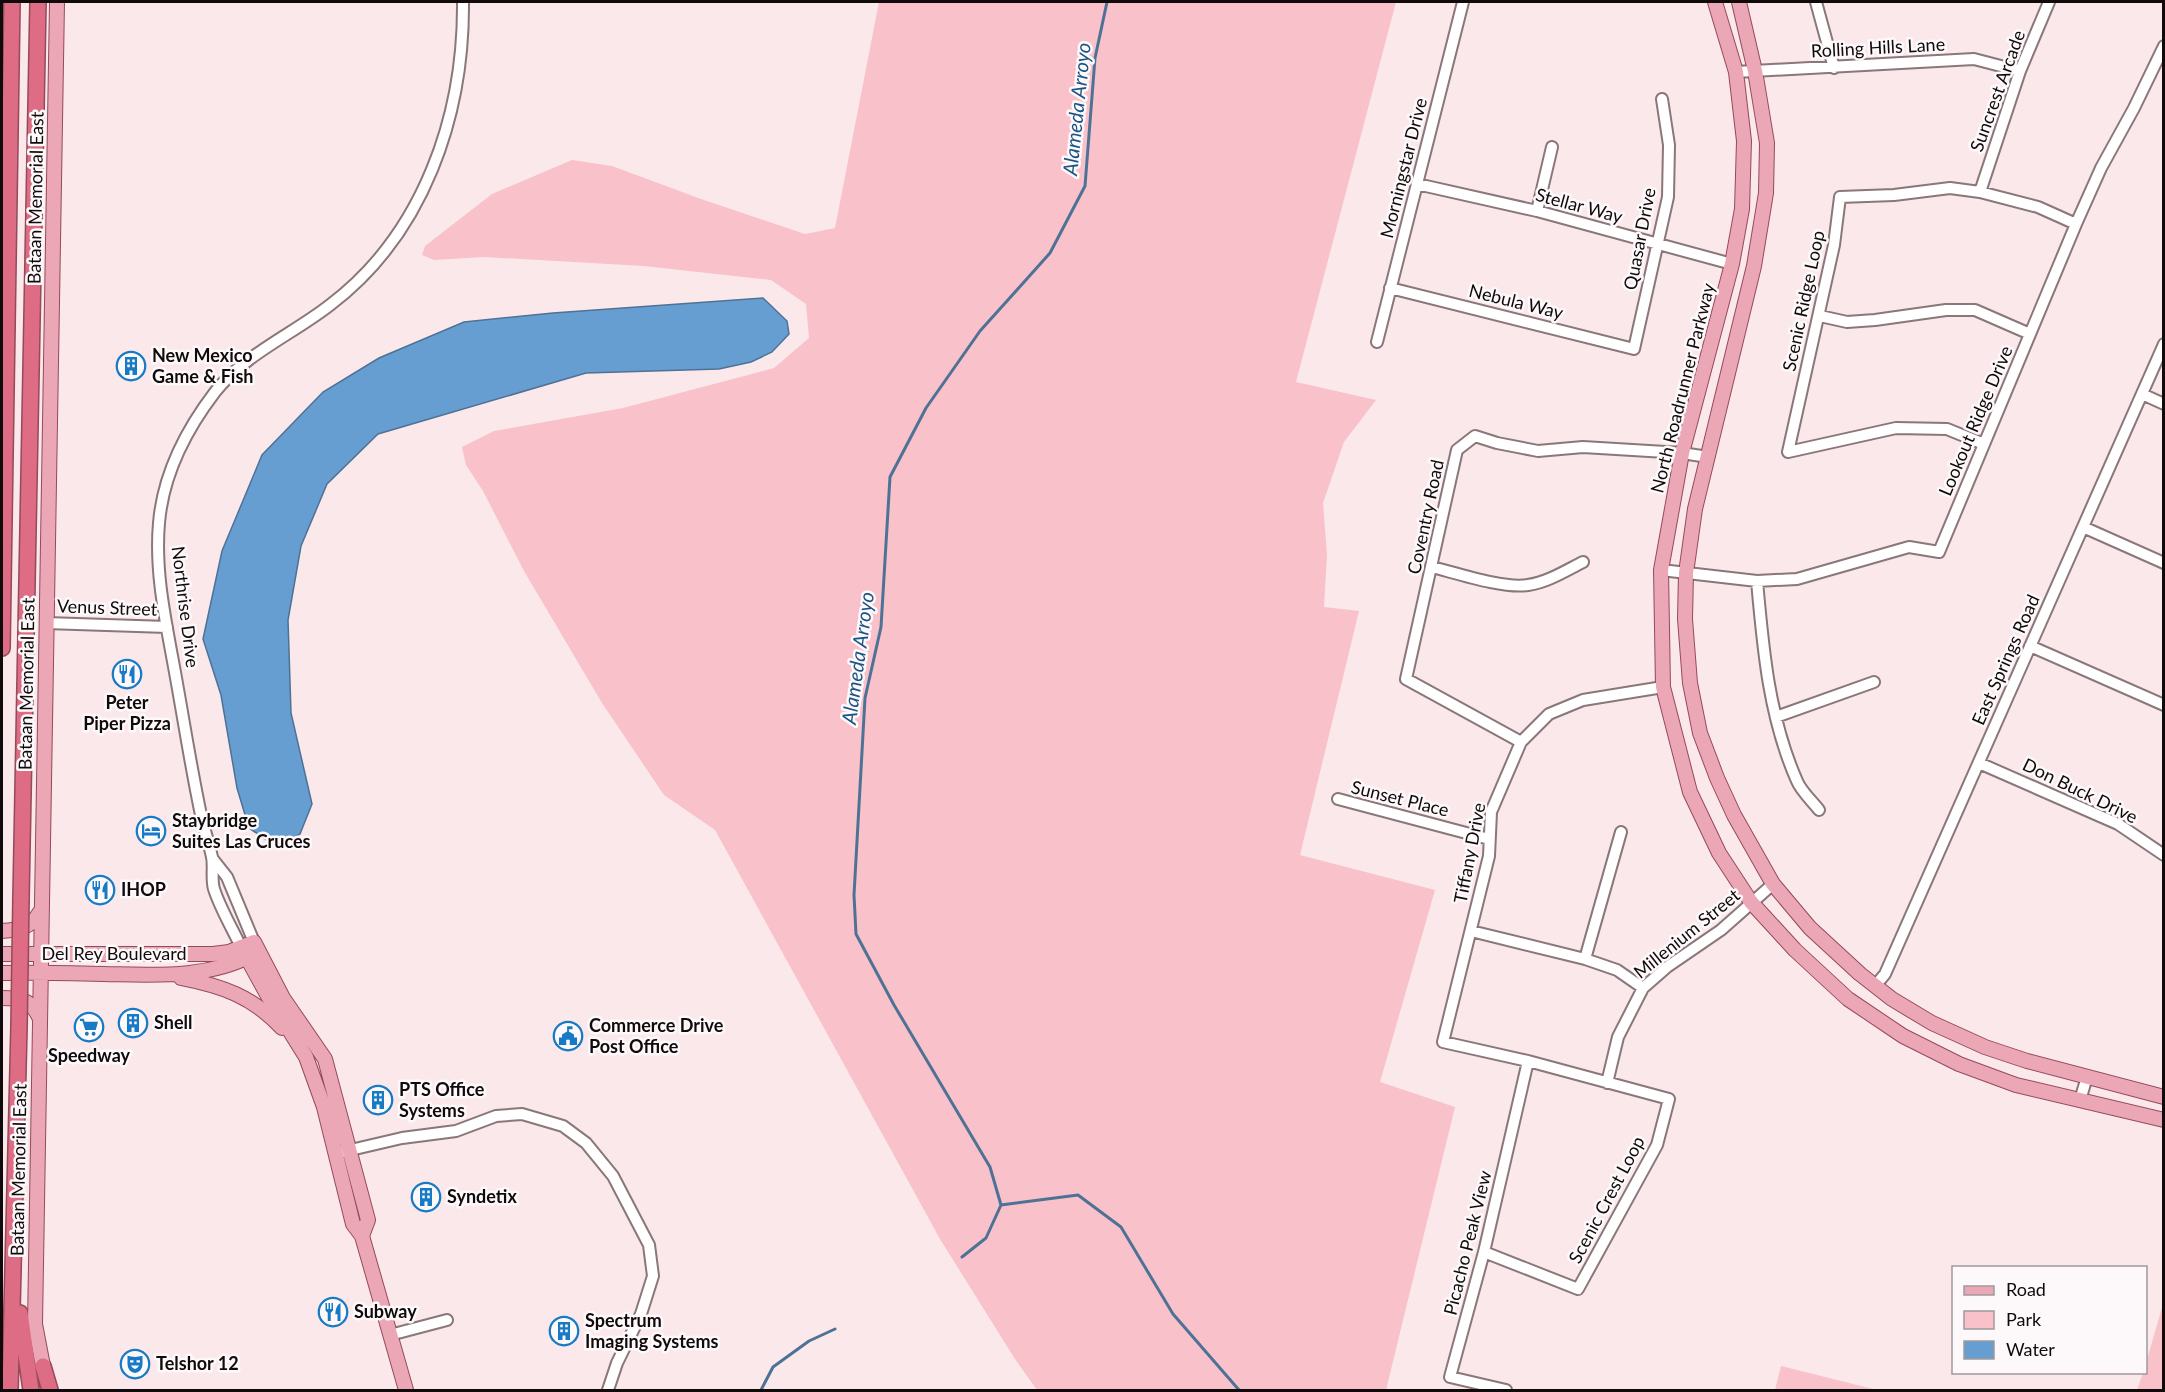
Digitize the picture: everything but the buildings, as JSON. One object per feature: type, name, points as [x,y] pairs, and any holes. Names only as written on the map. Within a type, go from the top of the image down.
[{"type":"highway","points":[[2,648],[12,2]]},
{"type":"highway","points":[[10,1390],[15,1236],[38,2]]},
{"type":"highway","points":[[2,129],[10,187]]},
{"type":"highway","points":[[15,1236],[20,1248],[20,1312],[31,1390]]},
{"type":"highway","points":[[43,1365],[49,1390]]},
{"type":"main road","name":"Bataan Memorial East","points":[[43,1365],[35,1324],[40,912],[57,2]]},
{"type":"main road","name":"North Roadrunner Parkway","points":[[1715,2],[1736,72],[1744,141],[1742,209],[1732,264],[1682,453],[1661,570],[1663,687],[1690,792],[1719,853],[1751,902],[1795,950],[1848,999],[1903,1036],[1959,1064],[2016,1085],[2163,1120]]},
{"type":"main road","points":[[1739,2],[1755,71],[1767,143],[1766,193],[1754,266],[1695,509],[1686,573],[1685,619],[1689,673],[1700,733],[1717,778],[1734,815],[1773,884],[1810,928],[1892,999],[1932,1023],[1985,1047],[2027,1061],[2163,1097]]},
{"type":"main road","points":[[2,931],[17,930],[30,925],[40,912]]},
{"type":"main road","points":[[250,950],[306,1057],[343,1152]]},
{"type":"main road","points":[[250,950],[325,1059],[343,1152],[353,1224],[362,1236],[406,1390]]},
{"type":"main road","name":"Del Rey Boulevard","points":[[2,954],[151,956],[250,950]]},
{"type":"main road","name":"Del Rey Boulevard","points":[[2,973],[167,975],[235,964],[250,950]]},
{"type":"main road","points":[[148,975],[151,956]]},
{"type":"main road","points":[[167,975],[214,985],[240,995],[261,1008],[281,1026],[306,1057]]},
{"type":"main road","points":[[2,998],[27,1001],[39,1017]]},
{"type":"street","name":"Northrise Drive","points":[[250,950],[214,888],[212,858],[201,817],[167,627],[157,555],[159,521],[165,490],[182,444],[200,413],[218,389],[258,353],[309,321],[357,283],[407,220],[428,181],[454,104],[460,67],[463,2]]},
{"type":"street","name":"Morningstar Drive","points":[[1377,342],[1463,2]]},
{"type":"street","points":[[1816,2],[1834,68]]},
{"type":"street","name":"Suncrest Arcade","points":[[1980,192],[2020,71],[2049,2]]},
{"type":"street","name":"Lookout Ridge Drive","points":[[1661,570],[1757,581],[1797,579],[1909,547],[1939,552],[2076,224],[2101,168],[2134,108],[2163,46]]},
{"type":"street","name":"Rolling Hills Lane","points":[[1736,72],[1974,59],[2020,71]]},
{"type":"street","name":"Quasar Drive","points":[[1634,349],[1659,245],[1668,187],[1669,145],[1662,99]]},
{"type":"street","points":[[1537,211],[1552,147]]},
{"type":"street","name":"Stellar Way","points":[[1417,184],[1537,211],[1732,264]]},
{"type":"street","name":"Scenic Ridge Loop","points":[[1984,444],[1947,429],[1896,428],[1788,452],[1820,316],[1834,245],[1840,197],[1894,195],[1950,188],[1980,192],[2038,207],[2076,224]]},
{"type":"street","name":"Nebula Way","points":[[1390,288],[1634,349]]},
{"type":"street","points":[[1820,316],[1846,322],[1946,310],[1975,310],[2030,334]]},
{"type":"street","name":"East Springs Road","points":[[1875,986],[1885,974],[2163,344]]},
{"type":"street","points":[[2142,394],[2163,404]]},
{"type":"street","name":"Coventry Road","points":[[1521,742],[1406,679],[1457,450],[1475,436],[1538,452],[1583,447],[1682,453],[1708,457]]},
{"type":"street","points":[[2082,527],[2163,563]]},
{"type":"street","points":[[1432,567],[1498,583],[1525,586],[1547,581],[1583,562]]},
{"type":"street","points":[[1757,581],[1763,653],[1776,717],[1797,783],[1819,810]]},
{"type":"street","name":"Venus Street","points":[[46,623],[167,627]]},
{"type":"street","points":[[2030,646],[2163,705]]},
{"type":"street","points":[[1776,717],[1874,682]]},
{"type":"street","name":"Tiffany Drive","points":[[1528,1061],[1443,1042],[1489,856],[1491,812],[1521,742],[1549,714],[1583,700],[1663,687]]},
{"type":"street","name":"Don Buck Drive","points":[[1979,763],[2118,824],[2163,855]]},
{"type":"street","name":"Sunset Place","points":[[1338,800],[1489,838]]},
{"type":"street","points":[[1585,959],[1621,832]]},
{"type":"street","name":"Northrise Drive","points":[[212,858],[227,877],[250,950]]},
{"type":"street","name":"Millenium Street","points":[[1607,1083],[1618,1037],[1643,988],[1667,967],[1721,930],[1773,884]]},
{"type":"street","points":[[1471,931],[1585,959],[1617,970],[1643,988]]},
{"type":"street","name":"Scenic Crest Loop","points":[[1484,1252],[1578,1289],[1657,1145],[1669,1099],[1528,1061]]},
{"type":"street","name":"Picacho Peak View","points":[[1506,1390],[1450,1377],[1484,1252],[1528,1061]]},
{"type":"street","points":[[2080,1100],[2087,1077]]},
{"type":"street","points":[[343,1152],[402,1138],[456,1131],[496,1116],[522,1114],[563,1126],[586,1143],[613,1176],[650,1245],[653,1276],[640,1314],[617,1363],[608,1390]]},
{"type":"street","points":[[390,1335],[447,1320]]},
{"type":"green space","points":[[879,2],[1396,2],[1296,382],[1376,400],[1344,442],[1323,503],[1327,555],[1324,607],[1359,611],[1300,855],[1435,890],[1380,1082],[1455,1107],[1386,1390],[1037,1390],[940,1239],[715,830],[664,795],[602,703],[524,571],[483,491],[466,465],[462,447],[494,431],[623,408],[774,368],[809,338],[806,304],[771,280],[644,266],[484,257],[434,260],[422,255],[425,246],[492,194],[572,160],[612,166],[805,234],[835,228]]},
{"type":"green space","points":[[2163,1304],[2163,1390],[2137,1390],[2143,1374],[2147,1374],[2147,1360]]},
{"type":"green space","points":[[1781,1366],[1877,1390],[1775,1390]]},
{"type":"water","points":[[763,298],[787,321],[789,334],[772,352],[751,362],[719,369],[586,373],[378,434],[327,484],[301,546],[288,620],[291,713],[312,804],[300,834],[277,847],[249,828],[237,788],[221,695],[203,639],[222,551],[262,455],[323,392],[379,358],[464,322],[553,313]]},
{"type":"waterway","name":"Alameda Arroyo","points":[[962,1257],[986,1238],[1001,1205],[990,1167],[894,1005],[856,934],[854,895],[865,698],[881,627],[890,477],[926,408],[980,331],[1050,253],[1085,186],[1095,58],[1107,2]]},
{"type":"waterway","points":[[1001,1205],[1078,1195],[1121,1227],[1173,1314],[1239,1390]]},
{"type":"waterway","name":"Alameda Arroyo","points":[[761,1390],[773,1367],[809,1341],[835,1329]]},
{"type":"place","name":"New Mexico Game & Fish","points":[[131,366]]},
{"type":"place","name":"Peter Piper Pizza","points":[[127,674]]},
{"type":"place","name":"Staybridge Suites Las Cruces","points":[[151,831]]},
{"type":"place","name":"IHOP","points":[[100,890]]},
{"type":"place","name":"Shell","points":[[133,1023]]},
{"type":"place","name":"Speedway","points":[[89,1027]]},
{"type":"place","name":"Commerce Drive Post Office","points":[[568,1036]]},
{"type":"place","name":"PTS Office Systems","points":[[378,1100]]},
{"type":"place","name":"Syndetix","points":[[426,1197]]},
{"type":"place","name":"Subway","points":[[333,1312]]},
{"type":"place","name":"Spectrum Imaging Systems","points":[[564,1331]]},
{"type":"place","name":"Telshor 12","points":[[135,1364]]}]
